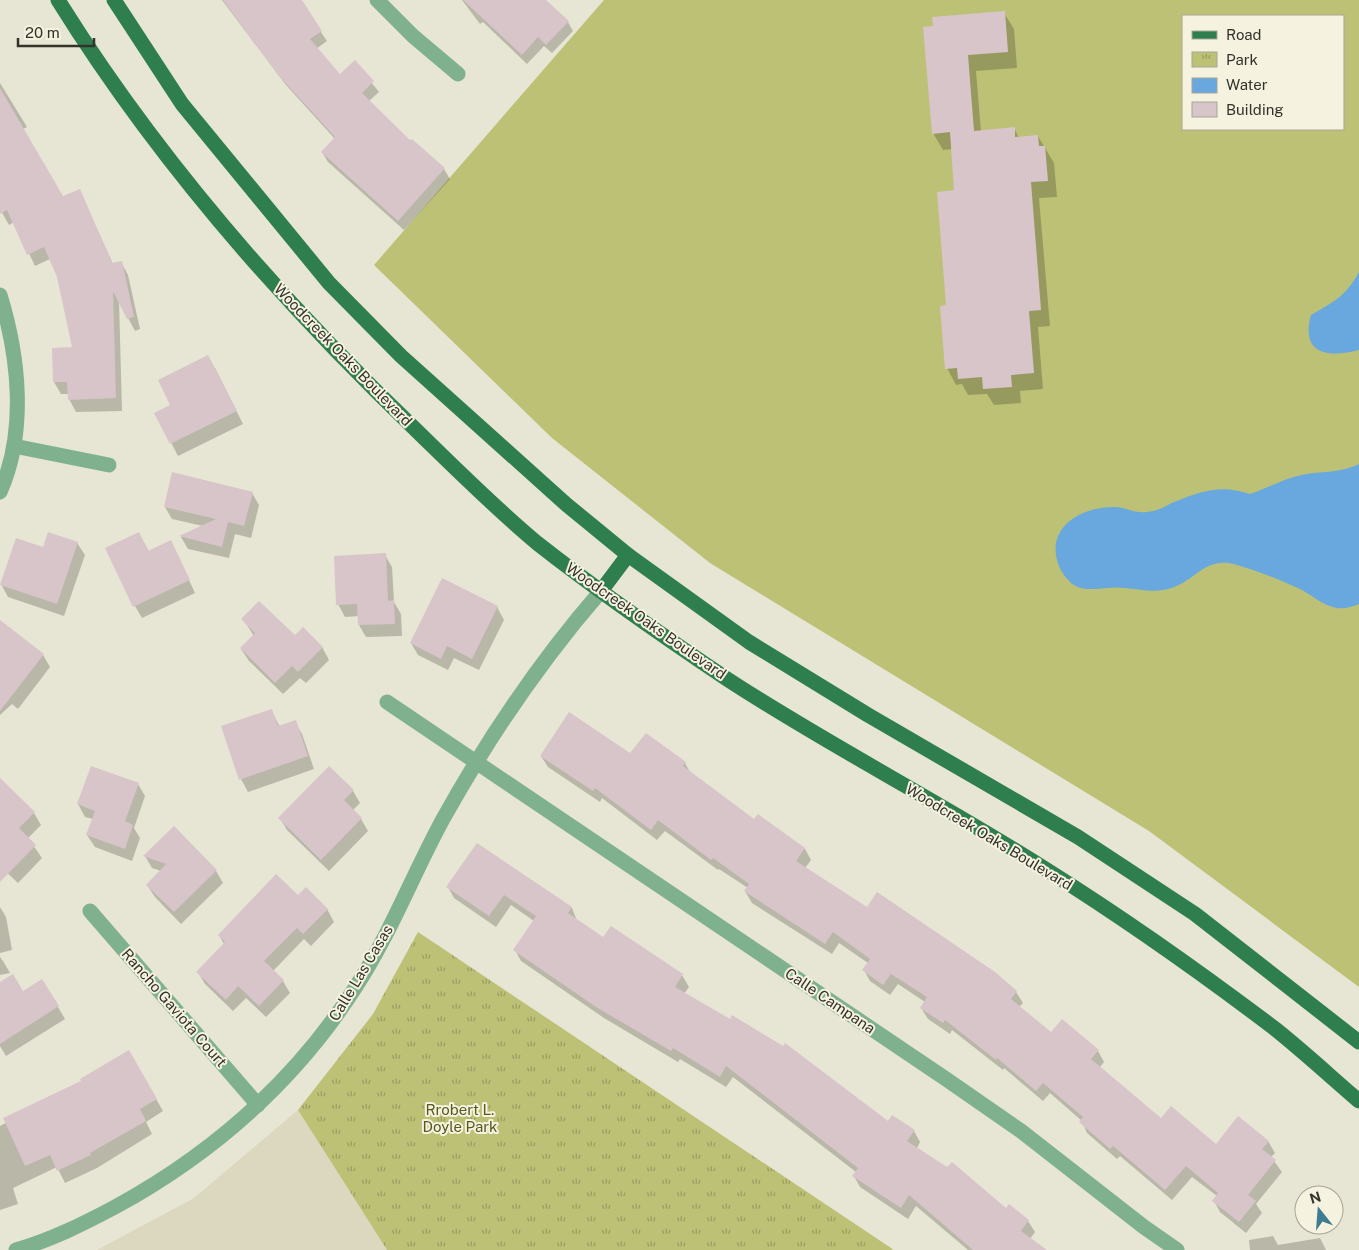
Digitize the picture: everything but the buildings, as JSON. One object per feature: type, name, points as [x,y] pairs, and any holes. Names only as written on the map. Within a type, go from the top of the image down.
[{"type":"main road","name":"Woodcreek Oaks Boulevard","points":[[58,0],[146,128],[220,221],[303,317],[471,484],[536,542],[727,679],[840,750],[1044,868],[1161,945],[1277,1030],[1359,1101]]},
{"type":"main road","points":[[114,0],[182,104],[330,284],[401,356],[477,427],[628,555],[749,642],[868,715],[1078,836],[1195,914],[1359,1042]]},
{"type":"main road","points":[[602,591],[628,555]]},
{"type":"street","points":[[377,0],[413,36],[458,74]]},
{"type":"street","points":[[0,295],[16,368],[17,410],[14,446],[0,492]]},
{"type":"street","points":[[14,446],[109,465]]},
{"type":"street","name":"Calle Las Casas","points":[[16,1250],[35,1245],[83,1224],[135,1196],[177,1170],[258,1105],[292,1071],[324,1033],[356,987],[378,949],[442,820],[476,762],[574,623],[602,591]]},
{"type":"street","name":"Calle Campana","points":[[386,702],[1006,1120],[1144,1227],[1177,1250]]},
{"type":"street","name":"Rancho Gaviota Court","points":[[90,910],[258,1105]]},
{"type":"shaded area","points":[[298,1110],[387,1250],[97,1250],[194,1198]]},
{"type":"green space","points":[[604,0],[1359,0],[1359,987],[1149,831],[710,563],[552,438],[374,265]]},
{"type":"green space","name":"Rrobert L. Doyle Park","points":[[418,932],[893,1250],[387,1250],[298,1110],[373,1014]]},
{"type":"water","points":[[1359,272],[1359,350],[1337,354],[1320,350],[1313,346],[1310,338],[1311,315],[1339,298]]},
{"type":"water","points":[[1359,464],[1359,604],[1348,608],[1332,607],[1300,589],[1277,579],[1245,567],[1226,563],[1208,567],[1177,586],[1151,591],[1117,587],[1081,588],[1069,581],[1062,573],[1058,564],[1056,543],[1059,534],[1071,520],[1088,511],[1116,507],[1137,512],[1153,511],[1202,492],[1230,489],[1250,494],[1294,477],[1338,470]]}]
